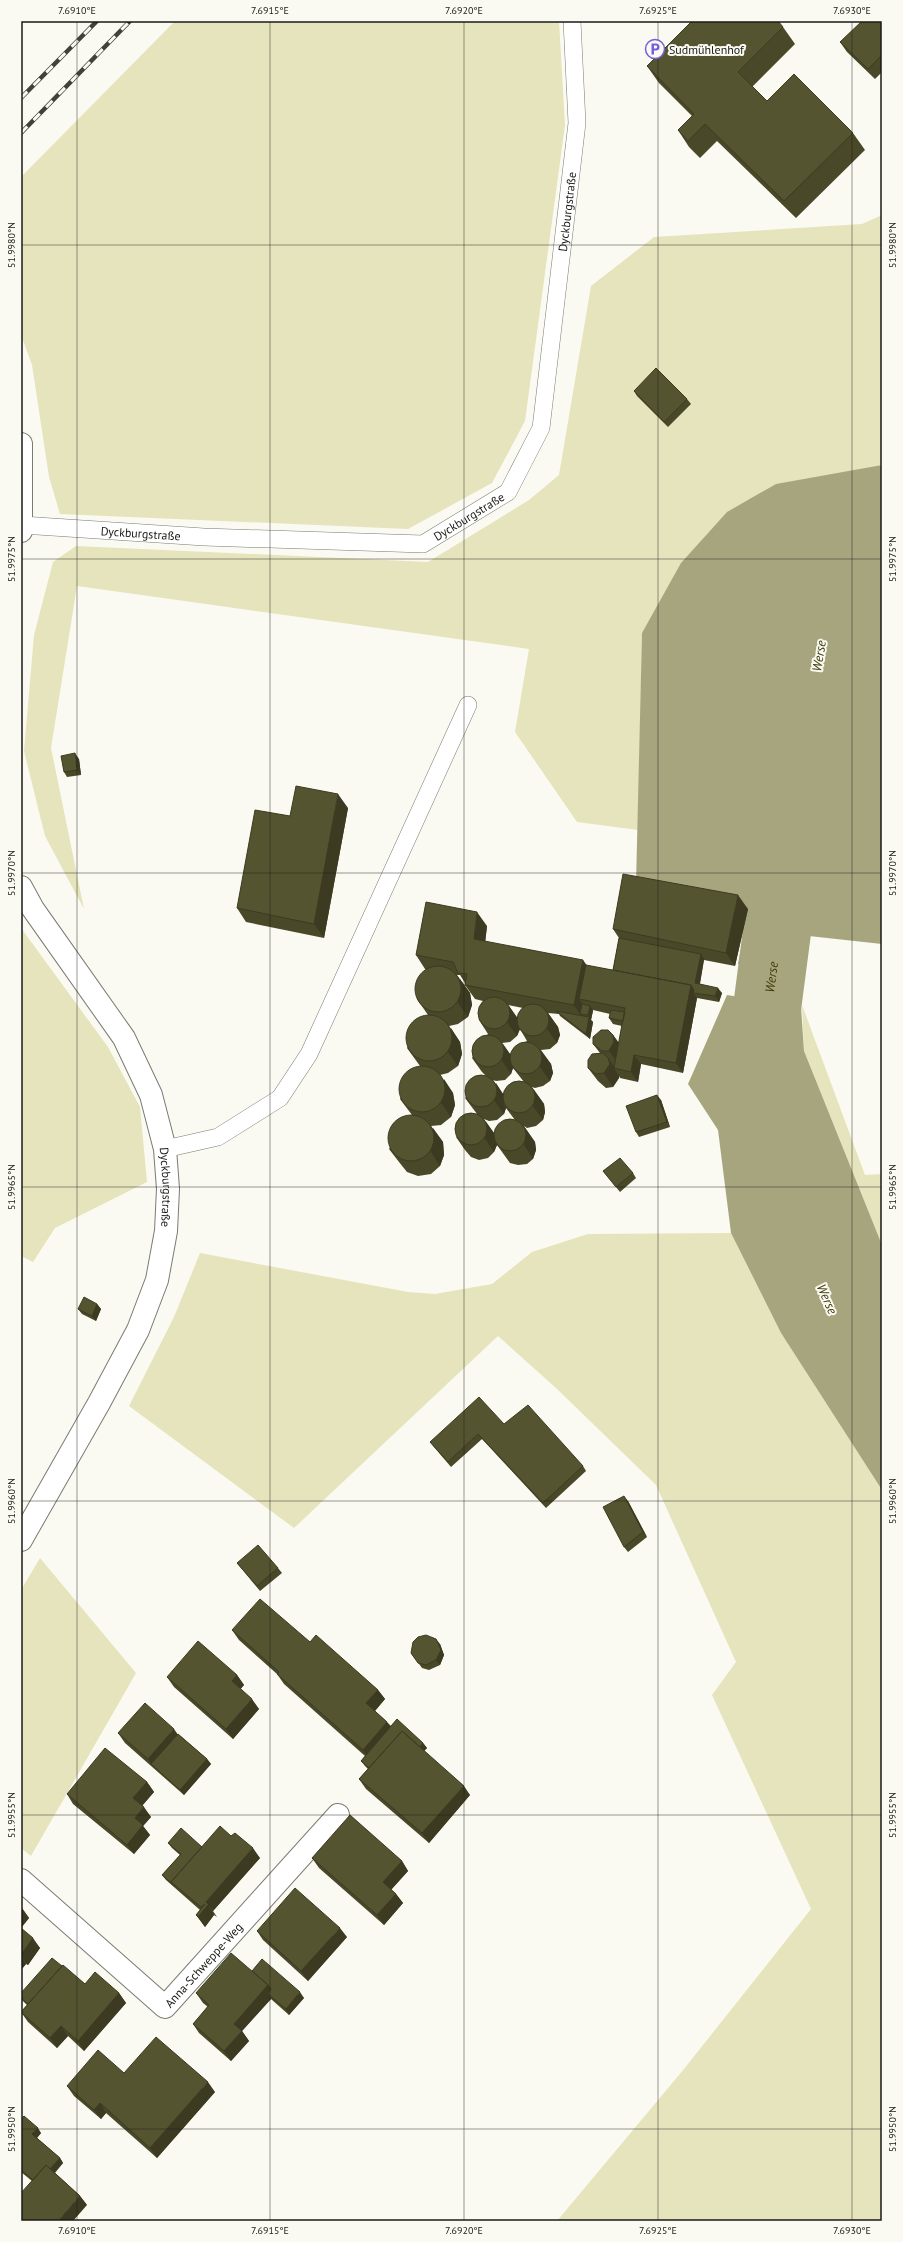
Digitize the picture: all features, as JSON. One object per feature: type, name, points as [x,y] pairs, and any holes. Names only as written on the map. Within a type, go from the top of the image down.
[{"type":"street","name":"Dyckburgstraße","points":[[21,444],[22,528]]},
{"type":"street","name":"Dyckburgstraße","points":[[21,887],[33,909],[124,1038],[151,1095],[165,1149],[168,1189],[166,1231],[154,1287],[135,1337],[99,1404],[21,1540]]},
{"type":"street","name":"Anna-Schweppe-Weg","points":[[21,1880],[165,2007],[338,1815]]},
{"type":"lane","name":"Dyckburgstraße","points":[[22,528],[204,537],[423,544],[508,492],[541,428],[577,123],[572,21]]},
{"type":"lane","points":[[165,1149],[218,1137],[280,1098],[309,1054],[468,705]]},
{"type":"green space","points":[[175,21],[559,21],[565,125],[525,421],[492,483],[408,529],[60,514],[49,477],[32,365],[21,335],[21,177]]},
{"type":"green space","points":[[882,215],[882,465],[873,467],[642,633],[638,830],[577,822],[515,732],[529,649],[77,586],[51,748],[84,909],[45,836],[24,751],[34,635],[53,562],[76,546],[428,562],[529,500],[559,475],[591,286],[654,237],[862,224]]},
{"type":"green space","points":[[21,928],[108,1047],[140,1107],[147,1182],[55,1228],[33,1262],[21,1256]]},
{"type":"green space","points":[[802,1005],[865,1175],[882,1174],[882,1245],[804,1051]]},
{"type":"green space","points":[[731,1233],[781,1333],[882,1490],[882,2221],[557,2221],[684,2069],[811,1909],[712,1695],[736,1662],[656,1485],[556,1388],[498,1336],[294,1528],[129,1406],[174,1317],[200,1253],[408,1292],[435,1294],[492,1284],[532,1252],[588,1234]]},
{"type":"green space","points":[[40,1558],[136,1673],[31,1856],[21,1848],[21,1590]]},
{"type":"water","points":[[882,465],[882,944],[809,936],[800,978],[738,964],[749,908],[636,885],[642,633],[681,563],[727,512],[776,484]]},
{"type":"water","points":[[727,995],[801,1007],[804,1051],[882,1245],[882,1490],[781,1333],[731,1233],[718,1130],[688,1084]]},
{"type":"building","points":[[692,21],[778,21],[783,27],[738,72],[767,101],[794,74],[853,133],[784,201],[705,124],[688,141],[678,130],[694,114],[647,66]]},
{"type":"building","points":[[862,21],[882,21],[882,55],[868,69],[840,42]]},
{"type":"building","points":[[656,368],[687,399],[664,422],[634,391]]},
{"type":"building","points":[[75,753],[77,770],[64,772],[61,756]]},
{"type":"building","points":[[296,786],[338,794],[314,924],[237,908],[255,810],[290,816]]},
{"type":"building","points":[[623,874],[738,895],[726,953],[613,929]]},
{"type":"building","points":[[426,902],[477,912],[474,939],[583,960],[574,1005],[465,985],[467,974],[458,973],[453,962],[416,955]]},
{"type":"building","points":[[619,938],[701,954],[695,983],[718,988],[715,996],[693,993],[694,990],[691,985],[613,970]]},
{"type":"building","points":[[586,965],[691,985],[676,1063],[634,1055],[631,1072],[614,1068],[625,1008],[579,999]]},
{"type":"building","points":[[443,966],[455,972],[460,980],[460,998],[455,1006],[447,1011],[433,1012],[421,1006],[416,998],[415,984],[421,972],[429,967]]},
{"type":"building","points":[[491,997],[497,997],[506,1001],[510,1013],[506,1025],[497,1029],[491,1029],[482,1025],[478,1016],[478,1010],[482,1001]]},
{"type":"building","points":[[530,1004],[536,1004],[545,1008],[549,1020],[545,1032],[536,1036],[530,1036],[521,1032],[517,1023],[517,1017],[521,1008]]},
{"type":"building","points":[[582,1004],[590,1006],[588,1015],[580,1014]]},
{"type":"building","points":[[611,1010],[625,1012],[623,1021],[609,1018]]},
{"type":"building","points":[[556,1011],[589,1017],[586,1034]]},
{"type":"building","points":[[434,1015],[446,1021],[451,1029],[451,1047],[446,1055],[438,1060],[424,1061],[412,1055],[407,1047],[406,1033],[412,1021],[420,1016]]},
{"type":"building","points":[[601,1030],[608,1030],[613,1035],[614,1042],[609,1051],[602,1051],[593,1044],[593,1037]]},
{"type":"building","points":[[485,1035],[491,1035],[500,1039],[504,1051],[500,1063],[491,1067],[485,1067],[476,1063],[472,1054],[472,1048],[476,1039]]},
{"type":"building","points":[[523,1042],[529,1042],[538,1046],[542,1058],[538,1070],[529,1074],[523,1074],[514,1070],[510,1061],[510,1055],[514,1046]]},
{"type":"building","points":[[603,1053],[608,1058],[610,1064],[604,1073],[596,1074],[588,1068],[588,1060],[592,1054]]},
{"type":"building","points":[[427,1066],[439,1072],[444,1080],[444,1098],[439,1106],[431,1111],[417,1112],[405,1106],[400,1098],[399,1084],[405,1072],[413,1067]]},
{"type":"building","points":[[478,1075],[484,1075],[493,1079],[497,1091],[493,1103],[484,1107],[478,1107],[469,1103],[465,1094],[465,1088],[469,1079]]},
{"type":"building","points":[[516,1081],[522,1081],[531,1085],[535,1097],[531,1109],[522,1113],[516,1113],[507,1109],[503,1100],[503,1094],[507,1085]]},
{"type":"building","points":[[657,1095],[667,1122],[636,1132],[626,1106]]},
{"type":"building","points":[[468,1113],[474,1113],[483,1117],[487,1129],[483,1141],[474,1145],[468,1145],[459,1141],[455,1132],[455,1126],[459,1117]]},
{"type":"building","points":[[406,1115],[416,1115],[428,1121],[433,1129],[433,1147],[428,1155],[420,1160],[406,1161],[398,1158],[391,1151],[388,1143],[388,1133],[391,1125],[398,1118]]},
{"type":"building","points":[[507,1119],[513,1119],[522,1123],[526,1135],[522,1147],[513,1151],[507,1151],[498,1147],[494,1138],[494,1132],[498,1123]]},
{"type":"building","points":[[620,1158],[633,1173],[616,1187],[603,1171]]},
{"type":"building","points":[[84,1297],[97,1304],[92,1316],[78,1309]]},
{"type":"building","points":[[479,1397],[504,1424],[528,1405],[583,1466],[543,1503],[478,1434],[448,1462],[430,1442]]},
{"type":"building","points":[[624,1496],[643,1532],[624,1547],[603,1507]]},
{"type":"building","points":[[258,1545],[278,1568],[257,1586],[237,1563]]},
{"type":"building","points":[[260,1599],[310,1642],[316,1635],[378,1690],[366,1703],[387,1722],[363,1750],[277,1674],[279,1672],[232,1630]]},
{"type":"building","points":[[426,1635],[436,1639],[441,1650],[436,1660],[426,1665],[418,1663],[411,1653],[413,1642],[418,1637]]},
{"type":"building","points":[[198,1641],[237,1675],[232,1681],[252,1699],[226,1729],[167,1677]]},
{"type":"building","points":[[145,1703],[174,1729],[148,1759],[118,1733]]},
{"type":"building","points":[[397,1719],[423,1743],[420,1747],[402,1731],[369,1768],[361,1761]]},
{"type":"building","points":[[402,1731],[464,1786],[422,1833],[359,1779]]},
{"type":"building","points":[[178,1734],[207,1759],[180,1790],[151,1764]]},
{"type":"building","points":[[105,1748],[147,1782],[133,1798],[144,1807],[135,1818],[143,1825],[127,1845],[67,1794]]},
{"type":"building","points":[[350,1815],[402,1861],[383,1882],[396,1894],[377,1915],[312,1858]]},
{"type":"building","points":[[220,1826],[231,1836],[235,1833],[253,1848],[206,1902],[211,1907],[208,1905],[198,1917],[196,1915],[205,1904],[201,1907],[171,1882]]},
{"type":"building","points":[[181,1828],[202,1847],[171,1882],[175,1886],[162,1875],[181,1854],[168,1843]]},
{"type":"building","points":[[295,1888],[340,1928],[301,1971],[257,1931]]},
{"type":"building","points":[[21,1928],[33,1938],[21,1955]]},
{"type":"building","points":[[231,1953],[268,1985],[234,2024],[242,2031],[224,2051],[193,2024],[209,2005],[196,1993]]},
{"type":"building","points":[[52,1958],[62,1966],[28,2004],[21,1998],[21,1993]]},
{"type":"building","points":[[262,1959],[300,1992],[286,2009],[268,1994],[271,1989],[252,1971]]},
{"type":"building","points":[[63,1965],[85,1984],[95,1972],[119,1993],[78,2041],[61,2026],[50,2038],[21,2012]]},
{"type":"building","points":[[156,2037],[208,2082],[150,2148],[100,2103],[94,2110],[67,2086],[98,2050],[124,2073]]},
{"type":"building","points":[[24,2116],[38,2128],[32,2134],[60,2158],[50,2169],[46,2165],[33,2180],[21,2170],[21,2119]]},
{"type":"building","points":[[46,2165],[80,2196],[58,2221],[21,2221],[21,2193]]},
{"type":"waterway","name":"Werse","points":[[759,1094],[757,1085],[784,878]]},
{"type":"railway","points":[[21,98],[97,21]]},
{"type":"railway","points":[[21,133],[130,21]]},
{"type":"place","name":"Sudmühlenhof","points":[[655,49]]}]
